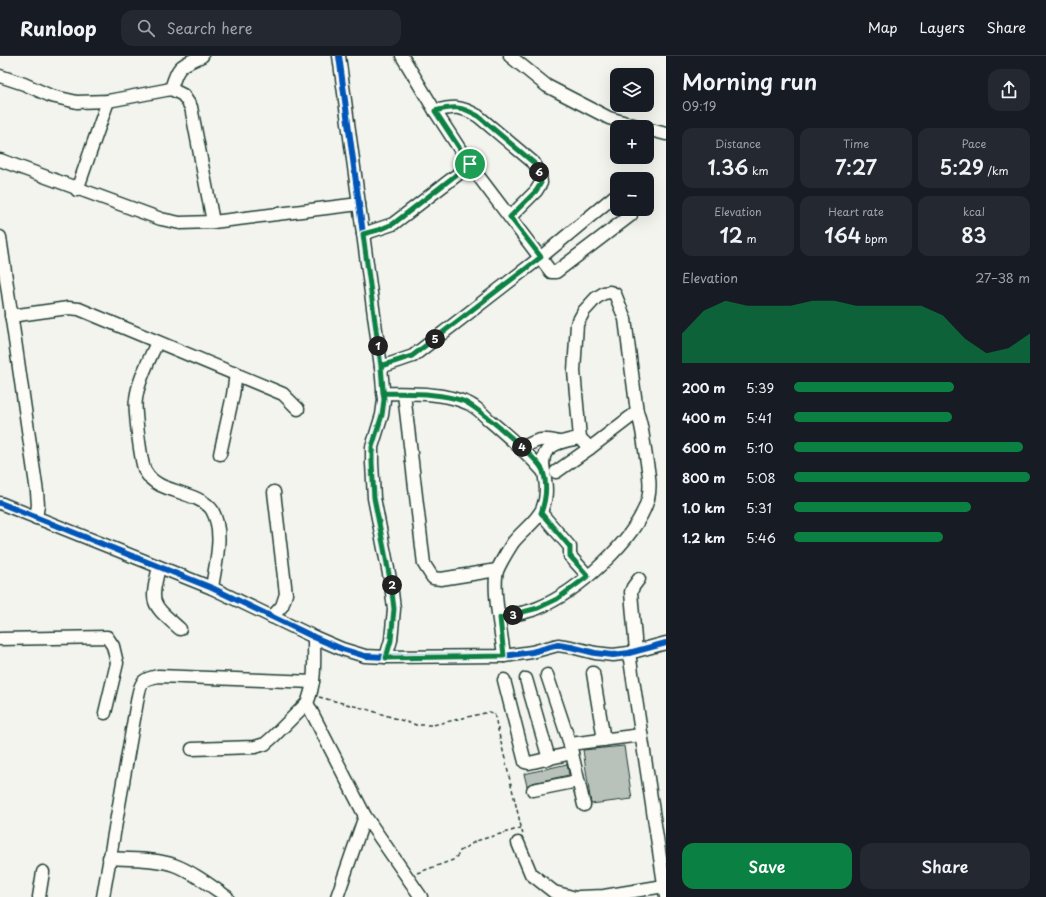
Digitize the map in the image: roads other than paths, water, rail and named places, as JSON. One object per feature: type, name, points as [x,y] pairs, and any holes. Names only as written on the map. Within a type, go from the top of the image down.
[{"type":"street","points":[[171,89],[175,74],[179,68],[182,65],[202,56]]},
{"type":"street","points":[[340,56],[358,204],[381,366],[383,393],[382,415],[372,447],[372,455],[374,498],[391,584],[394,609],[391,640],[386,658]]},
{"type":"street","points":[[402,56],[435,111],[470,164],[551,272],[556,272],[630,216]]},
{"type":"street","points":[[510,56],[547,86],[609,118],[616,120]]},
{"type":"street","points":[[0,76],[52,96],[78,102],[108,101],[171,89],[182,95],[191,107],[213,222]]},
{"type":"street","points":[[77,190],[108,101]]},
{"type":"street","points":[[435,111],[451,107],[469,110],[534,163],[540,174],[541,183],[536,191],[510,217]]},
{"type":"street","points":[[654,131],[666,134]]},
{"type":"street","points":[[0,160],[77,190],[161,219],[180,223],[213,222],[358,204]]},
{"type":"street","points":[[363,234],[393,224],[470,164]]},
{"type":"street","points":[[381,366],[412,356],[541,257],[610,200]]},
{"type":"street","points":[[0,237],[37,492],[38,505],[36,518]]},
{"type":"street","points":[[500,618],[538,608],[557,599],[588,576],[633,530],[642,514],[648,498],[649,481],[641,422],[637,412],[625,319],[615,294],[610,292],[604,293],[596,298],[584,310],[577,324],[574,371],[580,438],[590,448]]},
{"type":"street","points":[[11,316],[68,308],[79,309],[236,373],[283,394],[298,409]]},
{"type":"street","points":[[157,342],[138,389],[136,399],[136,415],[144,470],[150,479],[160,485],[204,503],[212,509],[217,523],[218,542],[212,588]]},
{"type":"street","points":[[220,454],[233,395],[236,373]]},
{"type":"street","points":[[383,393],[422,394],[463,401],[474,407],[522,448],[542,470]]},
{"type":"street","points":[[404,394],[424,564],[433,578],[441,579],[497,570]]},
{"type":"street","points":[[556,472],[637,412]]},
{"type":"street","points":[[522,448],[537,439],[544,438],[559,442]]},
{"type":"street","points":[[504,656],[496,588],[497,570],[512,544],[541,513],[546,496],[542,470],[543,459],[550,447],[559,442],[580,438]]},
{"type":"street","points":[[272,617],[282,606],[286,594],[274,492]]},
{"type":"street","points":[[0,503],[212,588],[314,637],[342,649],[365,656],[386,658],[504,656],[532,652],[558,645],[571,646],[595,653],[613,655],[632,652],[666,643]]},
{"type":"street","points":[[541,513],[570,547],[570,556],[588,576]]},
{"type":"street","points":[[159,567],[153,592],[155,604],[159,610],[180,629]]},
{"type":"street","points":[[579,897],[604,897],[665,891],[641,735],[632,652],[631,592],[639,579]]},
{"type":"street","points":[[0,639],[107,637],[113,646],[117,663],[105,713]]},
{"type":"street","points":[[192,749],[255,747],[265,744],[309,699],[313,682],[314,637]]},
{"type":"street","points":[[593,673],[604,740]]},
{"type":"street","points":[[547,675],[571,749],[584,805]]},
{"type":"street","points":[[103,897],[141,684],[147,678],[158,676],[313,682]]},
{"type":"street","points":[[526,679],[549,759]]},
{"type":"street","points":[[504,680],[525,762],[529,763],[549,759],[571,749],[604,740],[641,735]]},
{"type":"street","points":[[309,699],[365,816],[421,897]]},
{"type":"street","points":[[533,790],[578,781]]},
{"type":"street","points":[[337,897],[365,816]]},
{"type":"street","points":[[520,840],[531,874],[554,892],[572,897]]},
{"type":"street","points":[[109,858],[152,860],[174,865],[201,879],[227,897]]},
{"type":"street","points":[[39,897],[43,872]]}]
